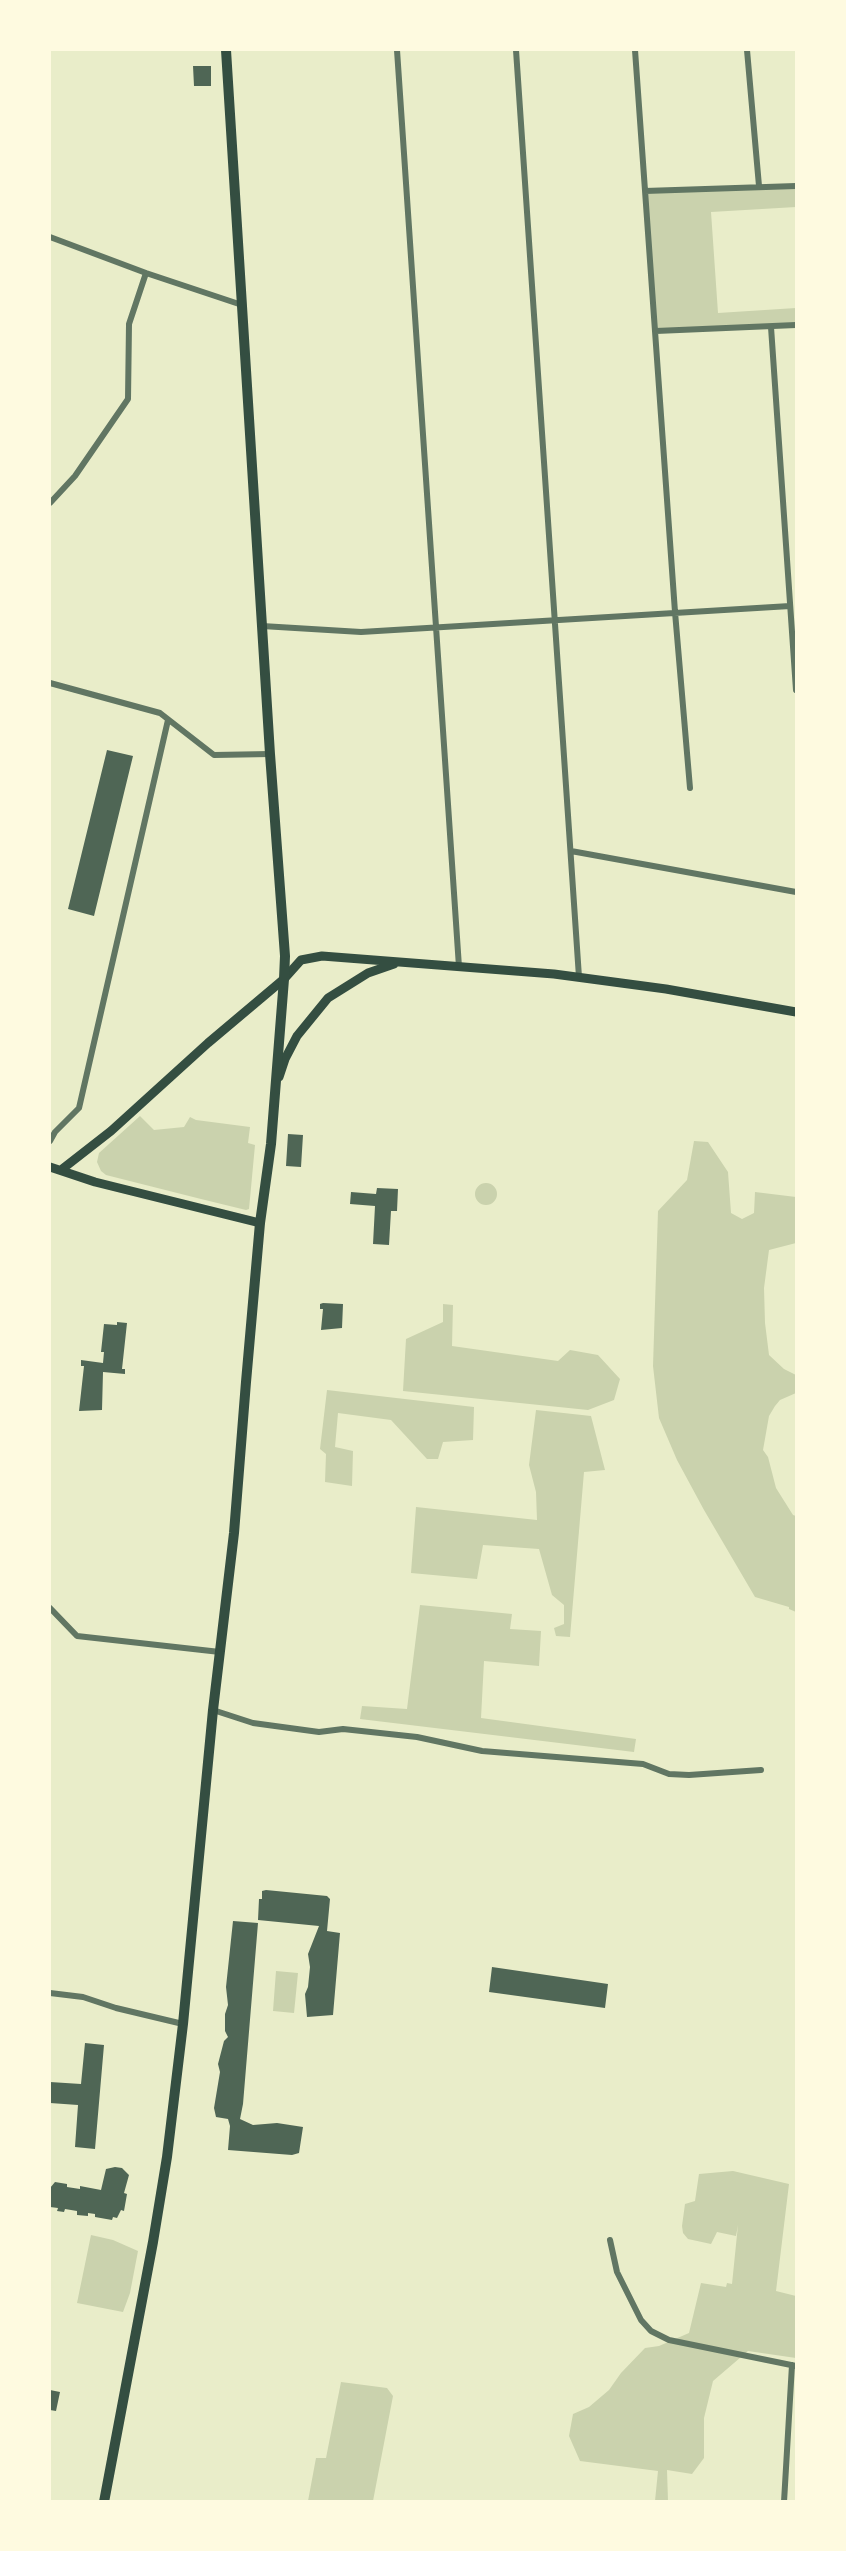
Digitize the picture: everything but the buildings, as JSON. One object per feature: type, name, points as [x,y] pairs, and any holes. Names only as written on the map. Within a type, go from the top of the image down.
[{"type":"main road","points":[[104,2502],[167,2157],[183,2024],[213,1710],[238,1491],[260,1223],[276,1088],[284,979],[285,956],[270,754],[226,50]]},
{"type":"main road","points":[[61,1170],[111,1131],[208,1043],[284,979],[301,960],[322,956],[579,977],[666,989],[796,1012]]},
{"type":"main road","points":[[276,1088],[285,1059],[296,1038],[328,998],[368,973],[399,962]]},
{"type":"main road","points":[[50,1167],[95,1182],[260,1223]]},
{"type":"street","points":[[397,50],[459,967]]},
{"type":"street","points":[[516,50],[579,977]]},
{"type":"street","points":[[635,50],[675,612],[690,788]]},
{"type":"street","points":[[747,50],[759,186]]},
{"type":"street","points":[[645,191],[796,186]]},
{"type":"street","points":[[50,237],[146,273],[242,305]]},
{"type":"street","points":[[50,503],[75,476],[128,399],[129,324],[146,273]]},
{"type":"street","points":[[656,332],[796,325]]},
{"type":"street","points":[[771,327],[796,690]]},
{"type":"street","points":[[262,626],[337,632],[790,606]]},
{"type":"street","points":[[50,682],[160,713],[214,755],[270,754]]},
{"type":"street","points":[[50,1141],[55,1132],[79,1108],[168,720]]},
{"type":"street","points":[[571,851],[796,892]]},
{"type":"street","points":[[50,1608],[77,1636],[220,1652]]},
{"type":"street","points":[[213,1710],[253,1723],[319,1732],[343,1729],[417,1737],[482,1751],[643,1764],[669,1774],[688,1775],[761,1770]]},
{"type":"street","points":[[50,1993],[83,1997],[116,2008],[183,2024]]},
{"type":"street","points":[[610,2240],[617,2271],[641,2320],[651,2331],[669,2340],[794,2366],[784,2502]]},
{"type":"green space","points":[[796,186],[796,207],[711,212],[718,313],[796,308],[796,325],[656,332],[645,191]]},
{"type":"green space","points":[[140,1116],[154,1130],[184,1127],[190,1117],[196,1120],[250,1127],[248,1143],[255,1145],[249,1209],[106,1175],[101,1171],[97,1162],[99,1153]]},
{"type":"green space","points":[[694,1141],[708,1142],[728,1172],[731,1213],[742,1219],[754,1213],[755,1192],[796,1197],[796,1243],[769,1250],[764,1288],[769,1355],[784,1369],[796,1375],[796,1393],[780,1400],[769,1416],[763,1450],[768,1457],[776,1488],[793,1515],[796,1516],[796,1612],[789,1607],[755,1597],[677,1460],[659,1418],[653,1366],[658,1211],[687,1180]]},
{"type":"green space","points":[[486,1183],[494,1186],[497,1194],[494,1202],[486,1205],[478,1202],[475,1194],[478,1186]]},
{"type":"green space","points":[[443,1304],[453,1305],[452,1346],[558,1361],[570,1350],[598,1355],[620,1379],[614,1400],[588,1410],[403,1391],[406,1339],[443,1322]]},
{"type":"green space","points":[[327,1390],[474,1407],[473,1440],[443,1442],[438,1459],[427,1459],[391,1420],[338,1413],[335,1447],[353,1451],[352,1486],[325,1482],[326,1454],[320,1449]]},
{"type":"green space","points":[[536,1410],[591,1416],[605,1470],[584,1472],[570,1637],[556,1636],[554,1628],[564,1624],[564,1605],[552,1595],[539,1549],[483,1545],[477,1579],[411,1573],[416,1507],[537,1520],[536,1492],[529,1465]]},
{"type":"green space","points":[[420,1605],[512,1614],[510,1629],[541,1631],[539,1666],[484,1661],[481,1718],[636,1739],[634,1752],[360,1719],[362,1706],[407,1709]]},
{"type":"green space","points":[[276,1971],[298,1973],[294,2013],[273,2011]]},
{"type":"green space","points":[[733,2171],[789,2184],[776,2291],[796,2296],[796,2358],[748,2351],[713,2381],[704,2418],[704,2458],[692,2474],[667,2470],[668,2501],[655,2501],[658,2471],[580,2461],[569,2436],[573,2414],[589,2407],[609,2390],[621,2373],[645,2348],[659,2346],[689,2333],[701,2283],[726,2287],[727,2283],[732,2284],[738,2225],[736,2236],[717,2232],[711,2244],[688,2239],[683,2233],[682,2226],[685,2204],[695,2201],[699,2174]]},
{"type":"green space","points":[[91,2235],[113,2240],[138,2251],[130,2293],[123,2312],[77,2303]]},
{"type":"green space","points":[[341,2382],[387,2388],[393,2396],[373,2501],[308,2501],[316,2458],[326,2458]]}]
